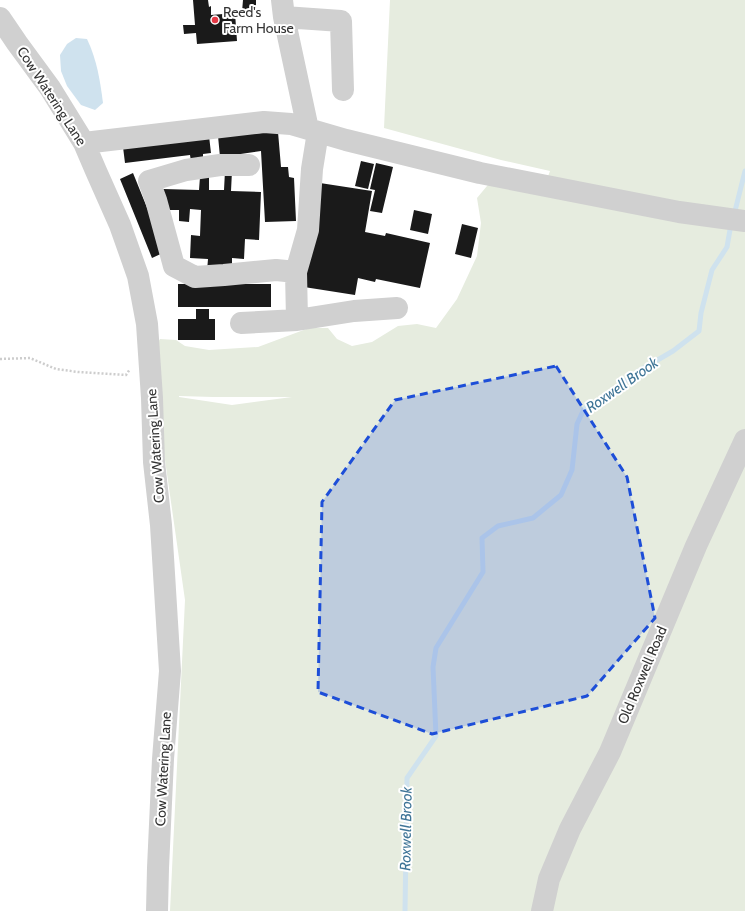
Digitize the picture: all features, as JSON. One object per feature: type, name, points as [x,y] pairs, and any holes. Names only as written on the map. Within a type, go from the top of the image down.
[{"type":"street","points":[[297,320],[296,272],[308,230],[313,130],[283,9],[341,21],[343,90]]},
{"type":"street","name":"Cow Watering Lane","points":[[0,18],[50,88],[84,143],[120,225],[138,276],[148,324],[154,462],[161,525],[170,671],[163,759],[157,911]]},
{"type":"street","points":[[84,143],[264,122],[291,124],[346,140],[480,173],[679,212],[745,221]]},
{"type":"street","points":[[249,165],[220,165],[186,170],[149,181],[156,200],[174,266],[195,277],[276,270],[296,272]]},
{"type":"street","points":[[241,323],[297,320],[354,311],[397,308]]},
{"type":"street","name":"Old Roxwell Road","points":[[542,911],[549,879],[570,829],[610,752],[696,546],[745,440]]},
{"type":"path","points":[[0,359],[30,358],[56,369],[78,372],[126,374],[133,366],[150,366]]},
{"type":"highlighted area","points":[[556,366],[627,477],[655,618],[587,696],[432,734],[318,692],[322,502],[395,400]]},
{"type":"shaded area","points":[[390,0],[745,0],[745,911],[170,911],[185,600],[163,446],[152,353],[160,339],[176,340],[185,346],[209,350],[258,347],[309,328],[328,328],[337,339],[352,346],[372,342],[398,326],[417,324],[436,328],[457,299],[477,256],[481,223],[477,198],[492,180],[542,193],[550,171],[501,160],[384,128]],"holes":[[[179,396],[213,397],[292,397],[232,405]]]},
{"type":"water","points":[[76,38],[87,39],[96,62],[103,103],[95,110],[81,105],[67,86],[61,71],[60,55],[67,44]]},
{"type":"building","name":"Reed's Farm House","points":[[193,0],[208,0],[209,7],[211,6],[211,15],[235,13],[237,41],[197,44],[196,33],[184,34],[183,25],[195,25]]},
{"type":"building","points":[[243,0],[256,0],[256,12],[242,12]]},
{"type":"building","points":[[278,132],[281,167],[288,167],[289,177],[294,178],[296,221],[265,222],[261,151],[220,157],[218,136]]},
{"type":"building","points":[[209,136],[211,153],[203,154],[203,160],[191,161],[190,155],[125,163],[123,147]]},
{"type":"building","points":[[361,161],[374,164],[368,189],[355,186]]},
{"type":"building","points":[[376,163],[393,167],[382,213],[370,211],[375,190],[370,189]]},
{"type":"building","points":[[225,171],[232,171],[231,191],[261,192],[259,240],[245,239],[244,259],[232,258],[232,272],[207,271],[208,259],[190,258],[191,235],[200,236],[201,210],[190,209],[189,222],[179,221],[179,210],[162,210],[163,189],[199,190],[200,177],[209,177],[209,190],[224,190]]},
{"type":"building","points":[[133,173],[165,252],[152,258],[120,179]]},
{"type":"building","points":[[320,183],[372,191],[365,232],[385,236],[386,233],[430,243],[420,288],[376,279],[375,282],[358,278],[355,295],[304,287]]},
{"type":"building","points":[[414,210],[432,214],[428,234],[410,230]]},
{"type":"building","points":[[462,224],[478,228],[471,258],[455,254]]},
{"type":"building","points":[[178,284],[271,284],[271,307],[178,307]]},
{"type":"building","points":[[196,309],[209,309],[209,319],[215,319],[215,340],[178,340],[178,319],[196,319]]},
{"type":"waterway","name":"Roxwell Brook","points":[[734,215],[745,171]]},
{"type":"waterway","name":"Roxwell Brook","points":[[405,911],[407,778],[436,736],[433,667],[436,648],[483,572],[482,538],[498,526],[533,518],[561,495],[572,470],[577,424],[584,409],[606,396],[637,372],[673,351],[699,331],[701,313],[712,270],[727,247],[731,224]]},
{"type":"place","name":"Reed's Farm House","points":[[215,20]]}]
